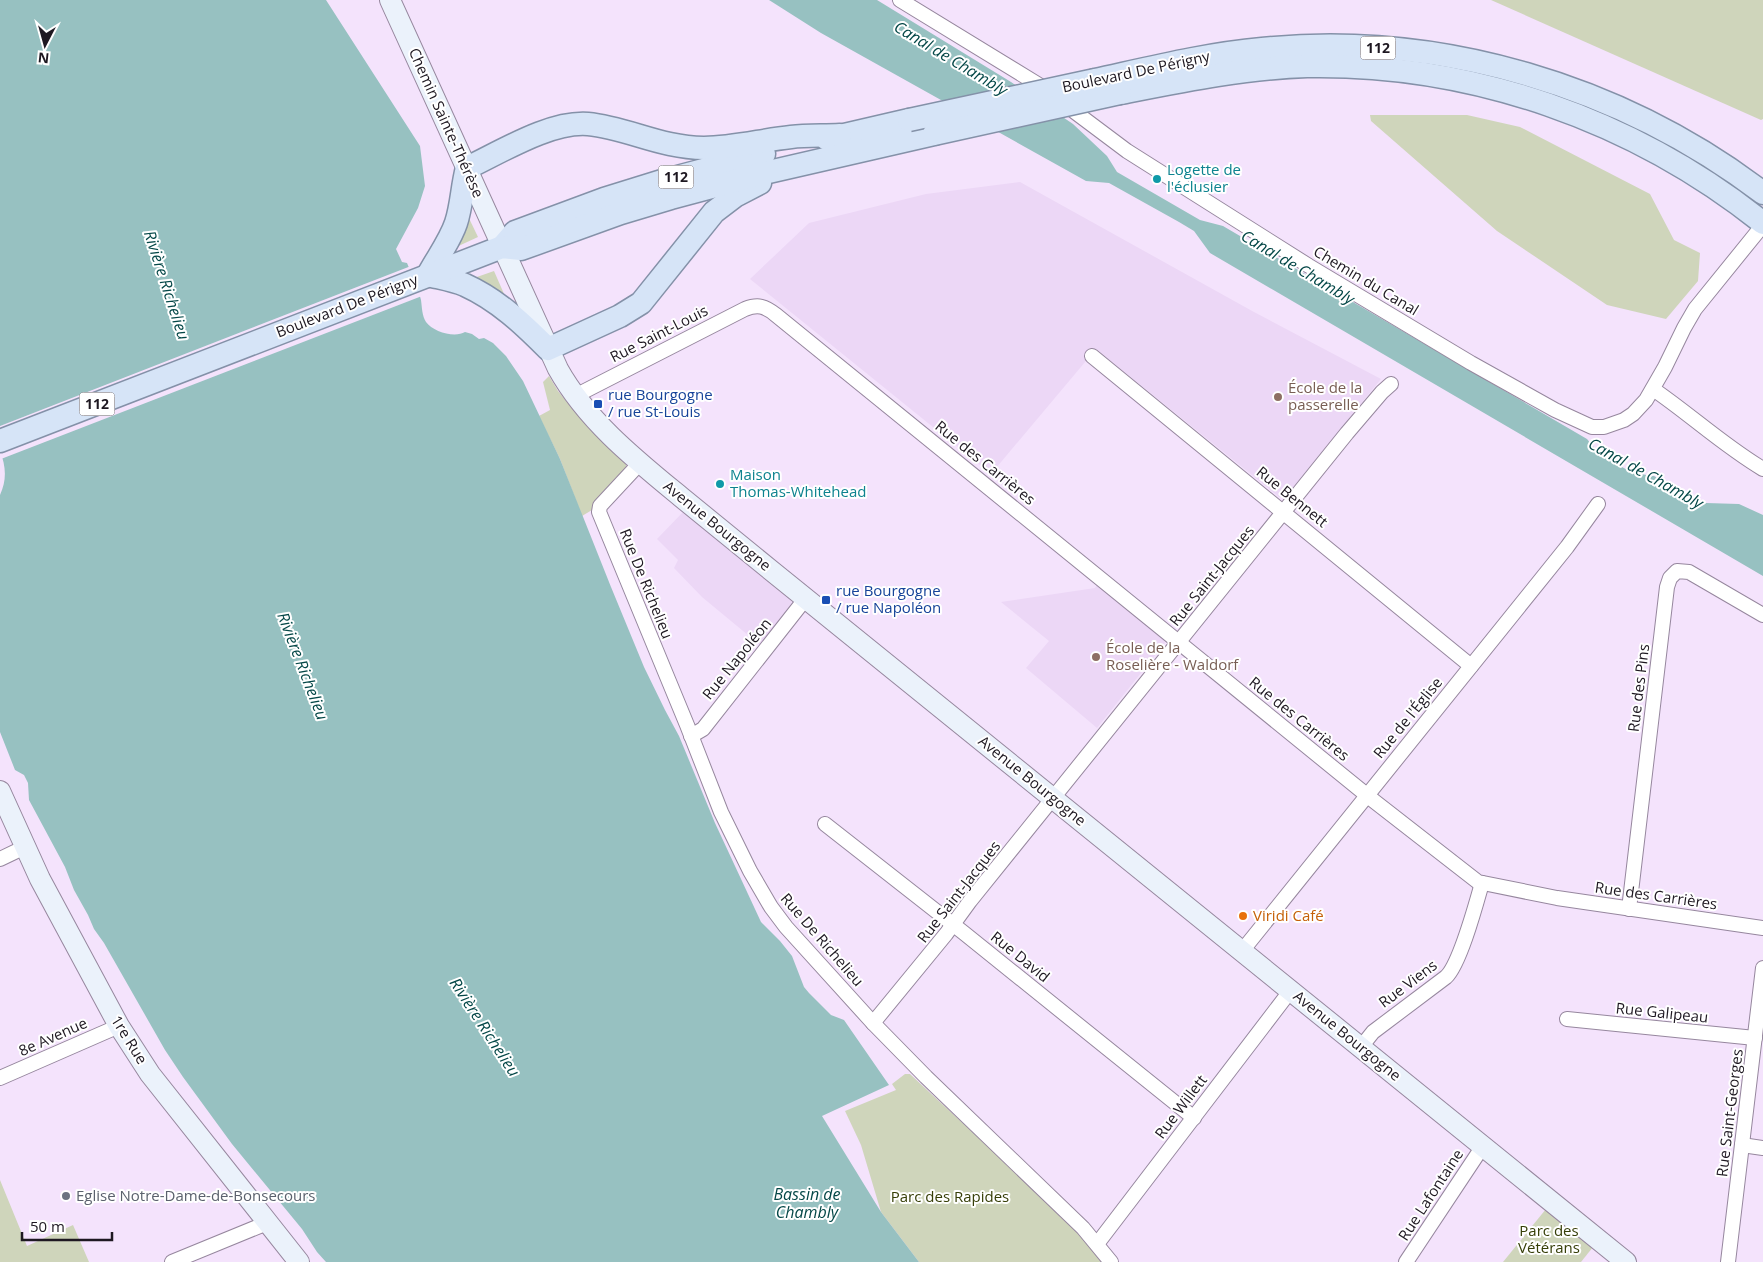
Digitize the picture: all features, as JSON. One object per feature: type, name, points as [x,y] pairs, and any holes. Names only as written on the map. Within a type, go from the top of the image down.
[{"type":"main road","name":"Boulevard De Périgny","points":[[502,247],[515,232],[604,199],[699,170],[909,120],[1095,80],[1221,54],[1282,47],[1376,48],[1450,57],[1527,74],[1582,93],[1661,128],[1698,149],[1763,193]]},
{"type":"main road","name":"Boulevard De Périgny","points":[[0,441],[502,247],[521,249],[621,213],[764,173],[934,134],[1214,75],[1305,66],[1376,68],[1460,80],[1533,100],[1587,119],[1620,134],[1690,171],[1727,196],[1763,224]]},
{"type":"main road","points":[[802,164],[743,191],[720,206],[647,298],[636,308],[548,349],[515,317],[492,300],[465,286],[428,275],[456,223],[468,168],[540,134],[569,125],[583,124],[600,126],[666,144],[696,148],[726,147],[791,137],[840,136]]},
{"type":"street","name":"Chemin Sainte-Thérèse","points":[[390,0],[468,168],[502,247]]},
{"type":"street","name":"Chemin du Canal","points":[[900,0],[1039,85],[1130,153],[1309,266],[1471,363],[1555,410],[1592,427],[1613,425],[1633,414],[1646,400],[1695,309],[1763,224]]},
{"type":"street","name":"Avenue Bourgogne","points":[[502,247],[562,376],[575,396],[640,463],[1626,1262]]},
{"type":"street","name":"Rue Saint-Louis","points":[[575,396],[745,309],[759,306]]},
{"type":"street","name":"Rue des Carrières","points":[[759,306],[765,307],[776,314],[1470,877],[1482,883],[1546,896],[1763,928]]},
{"type":"street","name":"Rue Bennett","points":[[1092,356],[1471,666]]},
{"type":"street","name":"Rue Saint-Jacques","points":[[873,1023],[1347,433],[1390,384]]},
{"type":"street","points":[[1653,389],[1728,447],[1763,469]]},
{"type":"street","name":"Rue De Richelieu","points":[[640,463],[600,506],[599,512],[725,822],[765,898],[786,927],[873,1023],[926,1077],[1050,1195],[1097,1244],[1111,1262]]},
{"type":"street","name":"Rue de l'Église","points":[[1242,951],[1583,526],[1598,504]]},
{"type":"street","name":"Rue des Pins","points":[[1629,909],[1666,596],[1670,578],[1677,571],[1689,572],[1763,615]]},
{"type":"street","name":"Rue Napoléon","points":[[691,736],[702,728],[806,598]]},
{"type":"street","name":"1re Rue","points":[[0,791],[40,879],[119,1026],[150,1074],[299,1262]]},
{"type":"street","name":"Rue David","points":[[825,824],[953,924],[1194,1118]]},
{"type":"street","points":[[0,859],[25,847]]},
{"type":"street","name":"Rue Viens","points":[[1361,1047],[1373,1032],[1446,978],[1452,971],[1461,950],[1482,883]]},
{"type":"street","name":"Rue Saint-Georges","points":[[1728,1262],[1763,968]]},
{"type":"street","name":"Rue Willett","points":[[1097,1244],[1291,990]]},
{"type":"street","name":"Rue Galipeau","points":[[1567,1019],[1755,1038]]},
{"type":"street","name":"8e Avenue","points":[[0,1078],[119,1026]]},
{"type":"street","points":[[1742,1145],[1763,1148]]},
{"type":"street","name":"Rue Lafontaine","points":[[1406,1262],[1483,1146]]},
{"type":"street","points":[[172,1262],[267,1223]]},
{"type":"shaded area","points":[[1020,182],[1254,312],[1381,379],[1285,497],[1279,497],[1096,349],[991,474],[750,279],[809,223],[926,194]]},
{"type":"shaded area","points":[[684,511],[791,597],[792,606],[760,645],[702,597],[674,568],[678,560],[657,539]]},
{"type":"shaded area","name":"École de la Roselière - Waldorf","points":[[1097,585],[1163,639],[1165,643],[1097,728],[1026,668],[1049,641],[1001,602],[1095,588]]},
{"type":"green space","points":[[1491,0],[1763,0],[1763,119],[1761,120]]},
{"type":"green space","points":[[1370,115],[1467,115],[1520,127],[1650,194],[1674,240],[1700,253],[1698,281],[1666,319],[1607,305],[1497,231],[1371,121]]},
{"type":"green space","points":[[465,210],[478,237],[452,249]]},
{"type":"green space","points":[[494,271],[508,303],[474,278]]},
{"type":"green space","points":[[549,376],[558,391],[576,413],[626,464],[626,469],[594,503],[592,510],[582,516],[560,459],[539,416],[550,410],[543,382]]},
{"type":"green space","name":"Parc des Rapides","points":[[905,1074],[910,1074],[1009,1166],[1105,1262],[919,1262],[881,1212],[861,1145],[845,1111],[896,1090],[892,1084]]},
{"type":"green space","points":[[0,1180],[27,1246],[73,1225],[89,1262],[0,1262]]},
{"type":"green space","name":"Parc des Vétérans","points":[[1546,1209],[1593,1247],[1581,1262],[1503,1262]]},
{"type":"water","points":[[0,0],[326,0],[420,146],[425,186],[418,208],[396,249],[402,262],[407,263],[415,281],[426,322],[429,326],[444,333],[461,334],[465,332],[493,343],[506,356],[523,381],[560,459],[644,667],[679,736],[715,823],[761,922],[792,956],[804,987],[831,1015],[844,1020],[889,1085],[822,1116],[881,1212],[919,1262],[326,1262],[302,1229],[232,1144],[183,1077],[165,1050],[104,943],[94,929],[74,890],[65,867],[29,800],[28,783],[24,775],[15,770],[0,732],[0,495],[5,473],[0,451]]},
{"type":"water","name":"Canal de Chambly","points":[[769,0],[877,0],[1011,82],[1073,124],[1107,156],[1117,172],[1200,220],[1223,226],[1587,439],[1600,455],[1633,473],[1654,476],[1685,495],[1706,503],[1739,504],[1763,515],[1763,576],[1210,253],[1194,231],[1179,222],[1109,183],[1086,181],[821,33]]},
{"type":"pier","points":[[411,266],[423,298],[422,296],[1,459],[0,426]]},
{"type":"place","name":"Logette de l'éclusier","points":[[1157,179]]},
{"type":"place","name":"École de la passerelle","points":[[1278,397]]},
{"type":"place","name":"rue Bourgogne / rue St-Louis","points":[[598,404]]},
{"type":"place","name":"Maison Thomas-Whitehead","points":[[720,484]]},
{"type":"place","name":"rue Bourgogne / rue Napoléon","points":[[826,600]]},
{"type":"place","name":"École de la Roselière - Waldorf","points":[[1096,657]]},
{"type":"place","name":"Viridi Café","points":[[1243,916]]},
{"type":"place","name":"Eglise Notre-Dame-de-Bonsecours","points":[[66,1196]]},
{"type":"water label","name":"Rivière Richelieu","points":[[167,285]]},
{"type":"water label","name":"Rivière Richelieu","points":[[303,666]]},
{"type":"water label","name":"Rivière Richelieu","points":[[485,1027]]},
{"type":"water label","name":"Bassin de Chambly","points":[[807,1203]]}]
